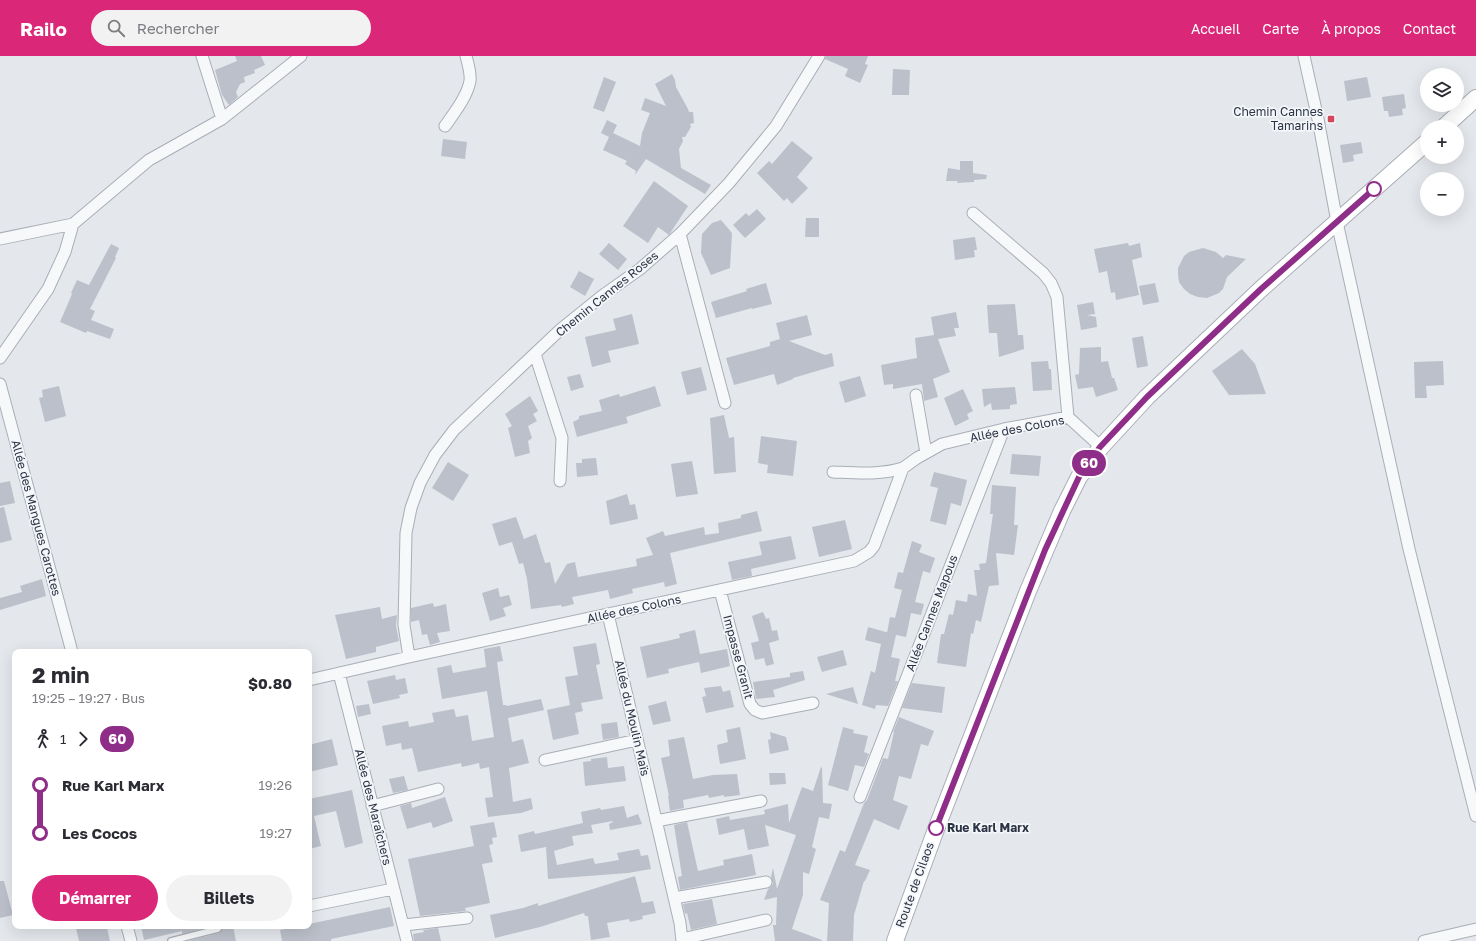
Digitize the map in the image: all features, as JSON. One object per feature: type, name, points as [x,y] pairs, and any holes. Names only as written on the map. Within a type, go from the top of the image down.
[{"type":"main road","points":[[1452,120],[1476,98]]},
{"type":"main road","name":"Route de Cilaos","points":[[895,941],[935,832],[1045,550],[1079,477],[1100,447],[1147,397],[1261,289],[1420,148]]},
{"type":"street","points":[[202,56],[222,119]]},
{"type":"street","points":[[0,239],[73,224],[149,160],[222,119],[301,56]]},
{"type":"street","points":[[445,126],[466,94],[470,81],[470,69],[466,56]]},
{"type":"street","name":"Chemin Cannes Roses","points":[[409,657],[404,625],[406,533],[411,508],[420,483],[435,455],[454,430],[535,354],[581,313],[640,269],[680,234],[729,183],[776,126],[819,56]]},
{"type":"street","points":[[1304,56],[1318,119],[1337,222],[1409,549],[1476,816]]},
{"type":"street","points":[[973,213],[1043,272],[1051,283],[1057,297],[1068,417]]},
{"type":"street","points":[[0,358],[48,289],[65,252],[73,224]]},
{"type":"street","points":[[680,234],[725,403]]},
{"type":"street","points":[[535,354],[562,438],[560,481]]},
{"type":"street","name":"Allée des Mangues Carottes","points":[[0,384],[71,649]]},
{"type":"street","points":[[916,395],[926,453]]},
{"type":"street","name":"Allée des Colons","points":[[833,472],[892,472],[903,468],[942,444],[1004,429],[1068,417],[1100,447]]},
{"type":"street","name":"Allée Cannes Mapous","points":[[860,797],[1004,429]]},
{"type":"street","name":"Allée des Colons","points":[[312,679],[854,561],[869,552],[874,546],[903,468]]},
{"type":"street","name":"Impasse Granit","points":[[720,590],[750,704],[755,710],[762,713],[813,703]]},
{"type":"street","name":"Allée du Moulin Maïs","points":[[608,614],[674,898],[682,940],[766,920]]},
{"type":"street","name":"Allée des Maraîchers","points":[[339,674],[407,941]]},
{"type":"street","points":[[545,760],[637,740]]},
{"type":"street","points":[[372,806],[438,789]]},
{"type":"street","points":[[656,821],[762,801]]},
{"type":"street","points":[[674,898],[766,882]]},
{"type":"street","points":[[312,905],[393,889]]},
{"type":"street","points":[[404,925],[466,918]]},
{"type":"street","points":[[128,929],[131,941]]},
{"type":"street","points":[[1424,941],[1476,929]]},
{"type":"lane","points":[[171,941],[218,929]]},
{"type":"building","points":[[235,56],[261,56],[265,65],[254,70],[255,73],[244,77],[245,82],[240,84],[236,92],[238,97],[229,105],[222,95],[215,70],[237,61]]},
{"type":"building","points":[[826,56],[868,56],[865,64],[868,65],[860,83],[845,76],[848,69],[825,59]]},
{"type":"building","points":[[893,69],[910,70],[909,95],[892,95]]},
{"type":"building","points":[[672,74],[676,87],[689,112],[693,112],[694,123],[690,124],[691,127],[685,137],[682,137],[683,141],[679,149],[681,168],[711,185],[705,194],[646,159],[635,175],[636,171],[625,164],[627,161],[603,150],[609,137],[601,133],[607,120],[617,125],[613,133],[640,146],[642,133],[650,113],[641,110],[645,98],[666,106],[655,84]]},
{"type":"building","points":[[604,77],[616,82],[604,112],[593,108]]},
{"type":"building","points":[[1367,77],[1371,97],[1347,101],[1344,81]]},
{"type":"building","points":[[1404,94],[1406,108],[1402,109],[1403,115],[1389,117],[1388,111],[1384,111],[1382,97]]},
{"type":"building","points":[[443,139],[467,142],[465,159],[441,156]]},
{"type":"building","points":[[792,141],[813,158],[797,177],[808,188],[792,204],[787,198],[784,201],[757,173],[769,161],[772,164]]},
{"type":"building","points":[[1361,142],[1363,153],[1353,155],[1354,161],[1343,163],[1340,145]]},
{"type":"building","points":[[960,161],[973,161],[973,173],[987,175],[986,179],[974,180],[974,182],[957,183],[958,181],[946,181],[948,168],[960,170]]},
{"type":"building","points":[[654,181],[688,206],[669,235],[658,227],[648,243],[623,226]]},
{"type":"building","points":[[757,209],[766,219],[745,238],[733,225],[746,213],[749,216]]},
{"type":"building","points":[[806,218],[819,218],[819,237],[805,237]]},
{"type":"building","points":[[721,220],[732,233],[730,268],[711,275],[701,253],[702,234],[712,223]]},
{"type":"building","points":[[975,237],[977,250],[974,250],[975,257],[955,260],[953,240]]},
{"type":"building","points":[[609,243],[627,259],[618,270],[599,254]]},
{"type":"building","points":[[1128,243],[1129,246],[1140,243],[1142,257],[1132,260],[1139,295],[1116,300],[1115,292],[1111,293],[1107,271],[1099,273],[1094,249]]},
{"type":"building","points":[[111,244],[119,248],[115,257],[116,258],[90,309],[95,311],[91,320],[114,329],[110,339],[87,331],[86,333],[60,322],[77,280],[89,285]]},
{"type":"building","points":[[1203,248],[1216,252],[1223,258],[1226,255],[1246,259],[1227,277],[1223,289],[1219,293],[1207,298],[1190,294],[1179,282],[1178,275],[1178,268],[1184,256],[1189,252]]},
{"type":"building","points":[[579,271],[594,279],[585,296],[570,287]]},
{"type":"building","points":[[766,283],[772,304],[716,318],[711,302],[747,291],[746,289]]},
{"type":"building","points":[[1155,283],[1159,302],[1143,305],[1139,286]]},
{"type":"building","points":[[1093,302],[1095,314],[1087,315],[1096,317],[1097,327],[1081,330],[1077,305]]},
{"type":"building","points":[[1015,304],[1018,335],[1023,335],[1024,349],[999,357],[997,333],[989,333],[987,305]]},
{"type":"building","points":[[956,312],[959,328],[954,328],[956,336],[938,339],[950,372],[933,379],[938,397],[924,401],[922,384],[893,389],[893,384],[884,385],[881,365],[917,358],[915,338],[934,335],[931,317]]},
{"type":"building","points":[[632,314],[639,344],[608,351],[611,362],[592,367],[585,337],[616,330],[613,319]]},
{"type":"building","points":[[807,315],[812,335],[789,341],[825,355],[832,353],[834,366],[793,378],[777,385],[774,374],[734,385],[726,358],[770,346],[770,342],[780,339],[776,323]]},
{"type":"building","points":[[1143,336],[1148,366],[1137,368],[1132,338]]},
{"type":"building","points":[[1101,347],[1101,362],[1108,361],[1112,378],[1114,378],[1118,390],[1096,397],[1093,387],[1078,389],[1075,375],[1079,374],[1080,348]]},
{"type":"building","points":[[1242,349],[1255,364],[1266,394],[1229,395],[1212,371]]},
{"type":"building","points":[[1048,361],[1049,369],[1051,369],[1052,390],[1033,391],[1031,362]]},
{"type":"building","points":[[1443,361],[1444,385],[1426,386],[1427,398],[1415,398],[1414,362]]},
{"type":"building","points":[[701,367],[707,390],[687,395],[681,372]]},
{"type":"building","points":[[580,374],[584,387],[571,391],[567,377]]},
{"type":"building","points":[[860,376],[866,396],[845,403],[839,382]]},
{"type":"building","points":[[59,386],[66,416],[45,422],[39,398],[43,397],[42,390]]},
{"type":"building","points":[[655,386],[661,406],[626,417],[628,423],[577,437],[573,422],[579,419],[579,416],[602,411],[599,400],[619,394],[620,397]]},
{"type":"building","points":[[1015,387],[1017,404],[1010,405],[1010,409],[992,410],[991,403],[984,407],[982,389]]},
{"type":"building","points":[[963,389],[973,411],[967,414],[969,419],[955,426],[944,398]]},
{"type":"building","points":[[530,396],[538,411],[533,414],[537,421],[528,426],[532,438],[528,441],[530,453],[515,457],[508,428],[512,426],[505,414]]},
{"type":"building","points":[[724,415],[729,438],[734,437],[736,472],[714,474],[710,418]]},
{"type":"building","points":[[761,436],[797,441],[793,476],[767,473],[768,465],[758,463]]},
{"type":"building","points":[[1012,454],[1041,456],[1039,476],[1010,474]]},
{"type":"building","points":[[596,458],[598,475],[577,477],[576,463],[582,463],[582,459]]},
{"type":"building","points":[[692,461],[698,494],[676,497],[671,464]]},
{"type":"building","points":[[448,462],[469,475],[453,501],[432,488]]},
{"type":"building","points":[[934,472],[967,480],[961,506],[951,503],[946,525],[930,521],[938,488],[930,486]]},
{"type":"building","points":[[10,481],[15,503],[0,506],[0,483]]},
{"type":"building","points":[[992,485],[1016,487],[1014,525],[1018,525],[1014,555],[996,553],[999,585],[989,586],[981,622],[976,620],[973,634],[971,633],[966,667],[937,663],[941,634],[944,634],[949,614],[953,615],[956,600],[967,602],[968,594],[977,596],[974,570],[980,570],[979,564],[986,563],[993,514],[990,514]]},
{"type":"building","points":[[627,494],[630,505],[635,504],[638,519],[610,525],[606,501]]},
{"type":"building","points":[[4,507],[12,540],[0,543],[0,508]]},
{"type":"building","points":[[757,511],[762,531],[670,553],[677,584],[665,587],[664,582],[632,589],[633,593],[610,599],[608,590],[572,597],[574,604],[562,607],[561,605],[531,609],[523,563],[519,564],[512,542],[499,546],[492,524],[516,517],[524,539],[536,534],[545,563],[550,562],[555,584],[567,564],[575,562],[578,577],[637,566],[636,559],[653,555],[646,538],[663,531],[665,536],[704,527],[705,535],[719,533],[718,523],[741,518],[741,515]]},
{"type":"building","points":[[845,520],[852,549],[819,557],[812,527]]},
{"type":"building","points":[[791,536],[796,559],[751,569],[752,576],[732,580],[728,562],[762,555],[759,542]]},
{"type":"building","points":[[912,541],[922,545],[919,552],[935,558],[930,573],[923,571],[915,602],[924,604],[921,615],[911,613],[906,637],[887,633],[890,617],[895,618],[902,590],[894,588],[898,572],[903,573]]},
{"type":"building","points":[[42,579],[46,596],[0,610],[0,598],[22,592],[20,586]]},
{"type":"building","points":[[498,588],[500,597],[509,595],[512,605],[503,608],[506,616],[490,621],[482,593]]},
{"type":"building","points":[[433,603],[434,607],[446,604],[450,631],[437,633],[440,642],[430,645],[427,634],[422,635],[419,620],[411,622],[411,608]]},
{"type":"building","points":[[380,607],[382,619],[397,615],[396,626],[399,641],[376,647],[376,652],[346,659],[335,615]]},
{"type":"building","points":[[763,612],[766,619],[769,618],[772,631],[777,630],[779,640],[769,643],[774,664],[766,666],[764,658],[755,660],[751,643],[759,641],[752,616]]},
{"type":"building","points":[[868,627],[896,635],[891,657],[900,659],[895,681],[898,681],[888,706],[876,705],[875,709],[862,705],[871,671],[875,673],[881,644],[865,640]]},
{"type":"building","points":[[695,630],[700,654],[727,649],[730,666],[701,673],[699,662],[668,669],[669,673],[647,678],[640,647],[680,638],[679,634]]},
{"type":"building","points":[[596,643],[600,664],[596,665],[603,699],[581,703],[583,711],[575,713],[579,734],[553,740],[547,710],[570,705],[565,677],[578,675],[573,647]]},
{"type":"building","points":[[500,646],[503,661],[497,662],[503,705],[507,706],[541,699],[544,710],[508,718],[512,742],[523,739],[529,763],[509,768],[513,802],[531,798],[533,809],[521,813],[488,817],[485,798],[493,797],[489,767],[480,769],[479,763],[462,767],[461,763],[418,772],[412,748],[402,750],[401,743],[386,746],[382,726],[408,721],[409,727],[434,722],[432,713],[454,709],[456,717],[468,715],[472,741],[494,737],[487,691],[442,699],[437,668],[451,665],[453,673],[486,667],[484,649]]},
{"type":"building","points":[[843,650],[847,665],[822,672],[817,657]]},
{"type":"building","points":[[803,671],[805,680],[773,690],[775,697],[756,699],[753,682],[790,677],[790,673]]},
{"type":"building","points":[[395,675],[396,680],[405,678],[408,693],[399,695],[400,698],[373,704],[367,681]]},
{"type":"building","points":[[912,683],[945,687],[942,713],[902,708]]},
{"type":"building","points":[[721,686],[723,692],[730,690],[734,707],[706,713],[702,697],[706,696],[704,688]]},
{"type":"building","points":[[853,687],[858,704],[826,694]]},
{"type":"building","points":[[666,701],[671,721],[653,725],[648,706]]},
{"type":"building","points":[[369,704],[371,714],[358,717],[356,706]]},
{"type":"building","points":[[899,717],[934,731],[928,746],[921,744],[911,779],[899,776],[893,800],[908,806],[899,830],[874,819],[855,865],[870,870],[864,881],[854,915],[853,941],[827,941],[829,903],[820,900],[840,850],[845,852],[883,758],[888,759],[893,732]]},
{"type":"building","points":[[617,722],[619,737],[603,740],[601,724]]},
{"type":"building","points":[[740,727],[746,759],[720,764],[717,745],[728,742],[726,730]]},
{"type":"building","points":[[843,727],[854,730],[853,733],[868,736],[864,752],[869,754],[864,767],[855,765],[848,791],[828,785]]},
{"type":"building","points":[[770,732],[786,737],[789,750],[770,754],[768,740],[771,739]]},
{"type":"building","points":[[684,737],[693,779],[713,775],[737,774],[740,795],[724,797],[724,795],[709,798],[708,795],[683,800],[684,808],[670,811],[669,796],[661,758],[670,756],[668,740]]},
{"type":"building","points":[[332,739],[338,765],[312,771],[312,744]]},
{"type":"building","points":[[607,757],[608,768],[624,766],[626,781],[585,786],[583,762],[591,761],[591,759]]},
{"type":"building","points":[[821,767],[823,803],[832,804],[829,819],[819,817],[812,847],[816,849],[809,874],[803,872],[803,895],[792,929],[822,941],[775,941],[773,925],[776,925],[777,897],[764,900],[768,889],[773,884],[771,877],[773,868],[777,889],[796,835],[765,825],[769,846],[748,850],[744,829],[719,835],[716,819],[729,816],[730,820],[765,814],[764,810],[788,804],[789,823],[802,787],[813,791]]},
{"type":"building","points":[[769,773],[785,773],[786,784],[770,785]]},
{"type":"building","points":[[404,776],[408,790],[393,793],[389,779]]},
{"type":"building","points":[[352,790],[363,843],[345,848],[336,811],[314,816],[321,846],[312,848],[312,798]]},
{"type":"building","points":[[445,797],[453,821],[433,828],[431,822],[407,829],[400,806],[411,803],[412,808]]},
{"type":"building","points":[[624,806],[627,818],[638,814],[642,824],[610,830],[609,824],[613,821],[591,825],[593,833],[573,836],[574,845],[554,851],[557,865],[593,858],[595,864],[619,860],[617,853],[639,849],[641,856],[648,855],[651,869],[628,873],[548,879],[546,847],[521,852],[518,835],[534,831],[535,834],[583,823],[581,812],[600,808],[601,810]]},
{"type":"building","points":[[494,822],[497,837],[492,838],[493,844],[489,845],[493,862],[482,864],[490,903],[465,908],[466,911],[420,916],[408,859],[474,846],[470,826]]},
{"type":"building","points":[[687,822],[698,871],[724,865],[723,860],[752,854],[756,875],[680,890],[678,877],[682,876],[674,825]]},
{"type":"building","points":[[635,876],[642,903],[653,901],[656,913],[642,916],[643,919],[630,922],[629,919],[607,923],[610,937],[591,940],[588,916],[585,916],[584,913],[540,927],[495,938],[490,915],[523,908],[538,903],[538,906]]},
{"type":"building","points":[[0,881],[4,881],[12,915],[0,918]]},
{"type":"building","points":[[712,899],[717,924],[691,930],[683,904]]},
{"type":"building","points":[[390,907],[394,926],[331,939],[331,941],[282,941],[280,930],[312,929],[312,923]]},
{"type":"building","points":[[438,928],[441,941],[414,941],[413,934],[424,932],[423,930]]},
{"type":"building","points":[[76,929],[107,929],[110,941],[79,941]]},
{"type":"building","points":[[142,929],[201,929],[182,934],[182,931],[144,940]]},
{"type":"building","points":[[234,929],[236,941],[188,941],[219,933],[222,930]]},
{"type":"bus line","name":"60","points":[[936,828],[1045,550],[1062,511],[1079,477],[1089,462],[1100,447],[1147,397],[1261,289],[1374,189]]},
{"type":"place","name":"Chemin Cannes Tamarins","points":[[1331,119]]},
{"type":"place","name":"Rue Karl Marx","points":[[936,828]]}]
